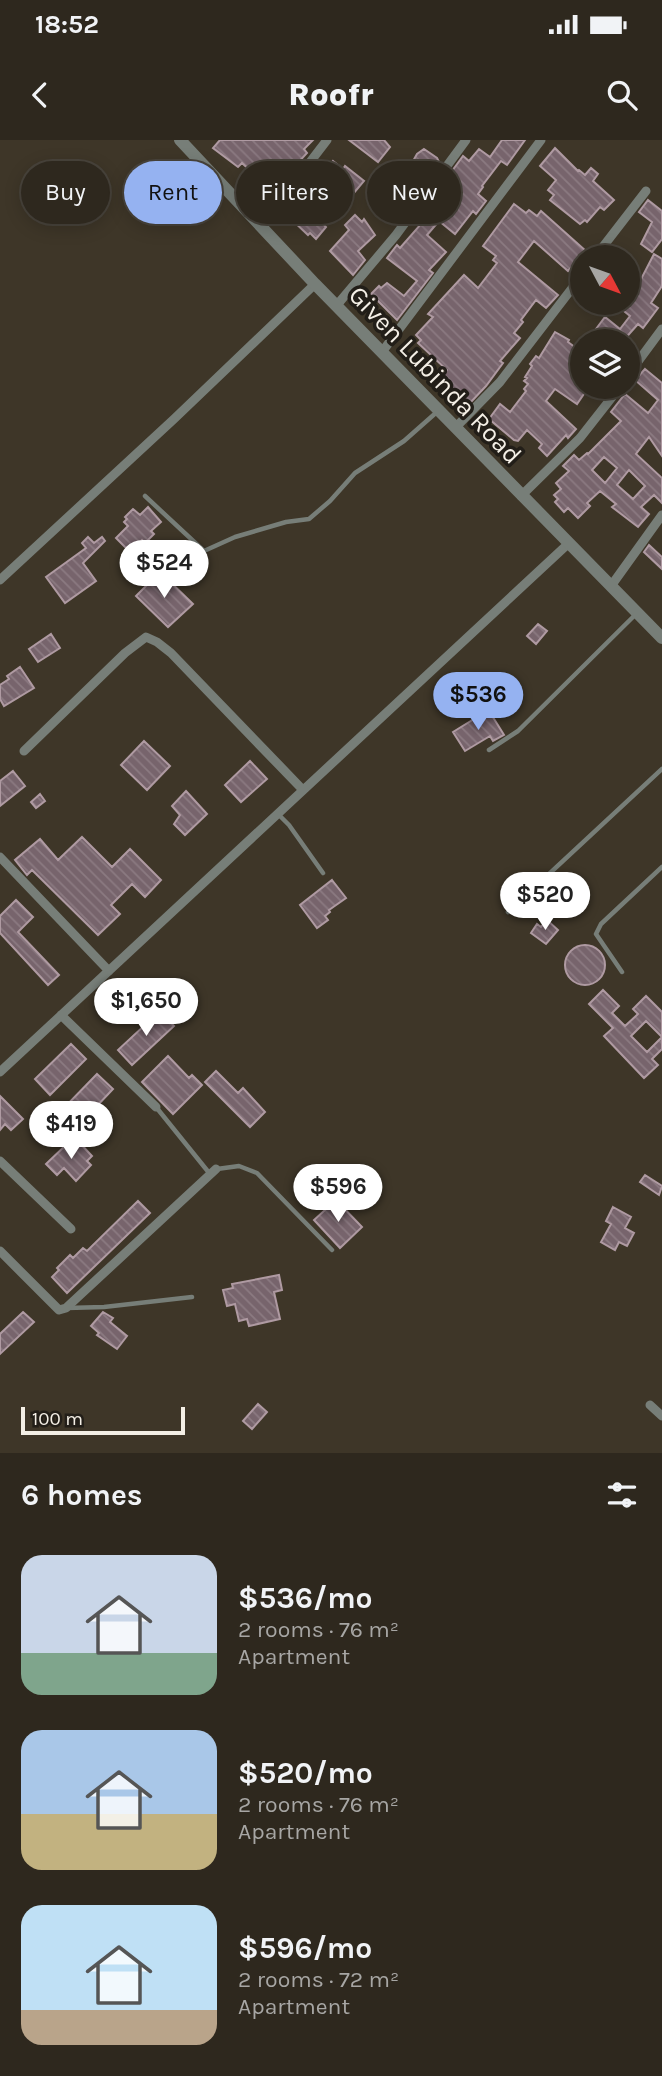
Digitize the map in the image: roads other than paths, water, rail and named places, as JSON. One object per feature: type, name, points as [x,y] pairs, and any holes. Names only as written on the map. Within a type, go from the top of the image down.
[{"type":"street","points":[[261,226],[327,140]]},
{"type":"street","points":[[337,305],[396,235],[466,140]]},
{"type":"street","points":[[382,352],[541,140]]},
{"type":"street","name":"Given Lubinda Road","points":[[186,143],[315,284],[662,638]]},
{"type":"street","points":[[604,245],[646,191]]},
{"type":"street","points":[[0,580],[315,284]]},
{"type":"street","points":[[455,428],[500,382],[570,291]]},
{"type":"street","points":[[640,359],[662,329]]},
{"type":"street","points":[[521,496],[580,438],[611,399]]},
{"type":"street","points":[[611,586],[662,515]]},
{"type":"street","points":[[0,1072],[569,543]]},
{"type":"street","points":[[24,751],[125,653],[146,637],[171,653],[303,790]]},
{"type":"street","points":[[0,857],[109,971]]},
{"type":"street","points":[[61,1015],[156,1107]]},
{"type":"street","points":[[0,1161],[71,1229]]},
{"type":"street","points":[[0,1251],[59,1310],[66,1308],[214,1172]]},
{"type":"street","points":[[650,1405],[662,1416]]},
{"type":"lane","points":[[145,496],[204,551],[235,537],[286,522],[309,519],[355,473],[404,440],[439,411]]},
{"type":"lane","points":[[489,750],[518,731],[637,612]]},
{"type":"lane","points":[[508,912],[662,769]]},
{"type":"lane","points":[[278,814],[323,873]]},
{"type":"lane","points":[[622,972],[596,934],[601,924],[662,867]]},
{"type":"lane","points":[[156,1107],[214,1172],[239,1166],[257,1173],[332,1250]]},
{"type":"lane","points":[[66,1308],[104,1307],[192,1297]]}]
